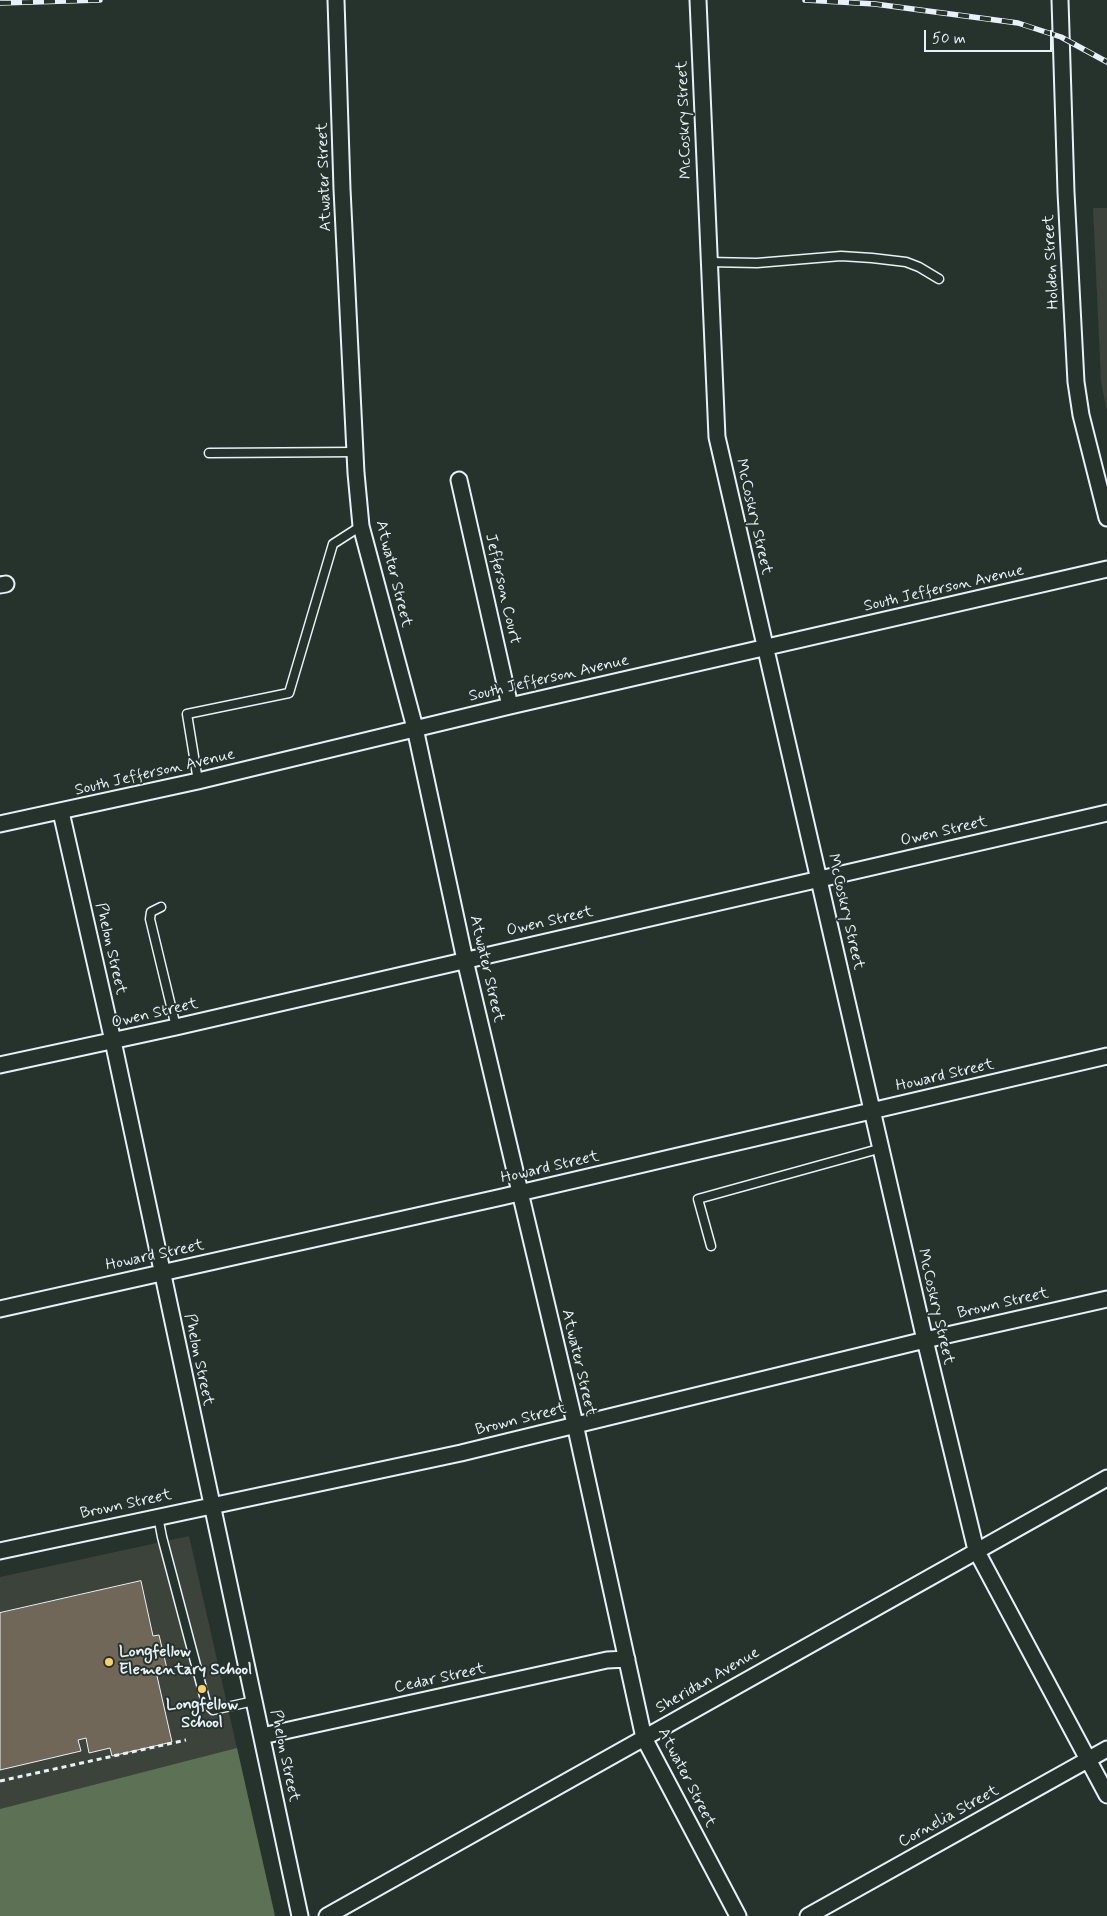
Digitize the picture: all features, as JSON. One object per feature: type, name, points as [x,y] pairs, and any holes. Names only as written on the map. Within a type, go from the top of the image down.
[{"type":"street","name":"Atwater Street","points":[[336,0],[355,452],[361,526],[415,728],[465,960],[575,1424],[644,1738],[738,1916]]},
{"type":"street","name":"McCoskry Street","points":[[698,0],[717,437],[874,1111],[925,1340],[976,1550],[1107,1795]]},
{"type":"street","name":"Holden Street","points":[[1060,0],[1066,192],[1076,382],[1081,415],[1107,518]]},
{"type":"street","name":"Jefferson Court","points":[[459,480],[510,706]]},
{"type":"street","name":"South Jefferson Avenue","points":[[0,824],[198,781],[415,728],[1107,569]]},
{"type":"street","name":"Phelon Street","points":[[60,812],[113,1041],[161,1273],[300,1916]]},
{"type":"street","name":"Owen Street","points":[[0,1065],[176,1027],[1107,813]]},
{"type":"street","name":"Howard Street","points":[[0,1309],[521,1193],[1107,1056]]},
{"type":"street","name":"Brown Street","points":[[0,1551],[461,1453],[925,1340],[1107,1299]]},
{"type":"street","name":"Sheridan Avenue","points":[[327,1916],[1107,1478]]},
{"type":"street","name":"Cedar Street","points":[[262,1736],[607,1660],[627,1659]]},
{"type":"street","name":"Cornelia Street","points":[[808,1916],[1107,1749]]},
{"type":"lane","points":[[709,262],[757,263],[841,256],[872,258],[913,264],[939,279]]},
{"type":"lane","points":[[209,453],[355,452]]},
{"type":"lane","points":[[198,781],[187,714],[289,693],[333,544],[361,526]]},
{"type":"lane","points":[[161,907],[151,912],[150,920],[176,1027]]},
{"type":"lane","points":[[711,1246],[698,1199],[882,1148]]},
{"type":"lane","points":[[158,1516],[206,1703],[214,1710],[254,1701]]},
{"type":"path","points":[[0,1781],[186,1740]]},
{"type":"shaded area","points":[[1093,208],[1107,208],[1107,411],[1101,382]]},
{"type":"shaded area","name":"Longfellow Elementary School","points":[[189,1536],[275,1916],[0,1916],[0,1577]]},
{"type":"green space","points":[[237,1748],[275,1916],[0,1916],[0,1809]]},
{"type":"building","name":"Longfellow Elementary School","points":[[141,1581],[153,1636],[159,1635],[168,1673],[157,1676],[172,1742],[112,1756],[110,1748],[89,1753],[86,1738],[78,1740],[81,1751],[0,1770],[0,1613]]},
{"type":"railway","points":[[0,3],[100,0]]},
{"type":"railway","points":[[805,0],[875,4],[1018,23],[1061,37],[1107,62]]},
{"type":"place","name":"Longfellow Elementary School","points":[[109,1662]]},
{"type":"place","name":"Longfellow School","points":[[202,1689]]}]
